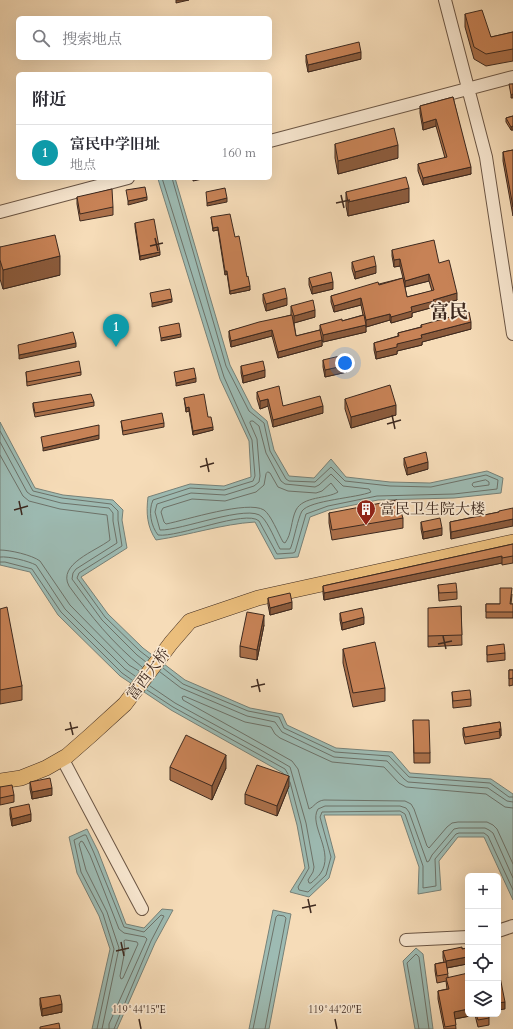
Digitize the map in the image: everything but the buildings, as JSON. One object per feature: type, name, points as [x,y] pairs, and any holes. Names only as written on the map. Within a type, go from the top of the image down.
[{"type":"main road","name":"富西大桥","points":[[0,781],[21,778],[46,768],[62,758],[91,735],[125,704],[171,643],[190,621],[258,598],[513,542]]},
{"type":"street","points":[[445,0],[486,157],[513,334]]},
{"type":"street","points":[[272,140],[513,77]]},
{"type":"street","points":[[0,212],[120,180]]},
{"type":"street","points":[[62,758],[142,909]]},
{"type":"street","points":[[501,930],[513,926]]},
{"type":"street","points":[[406,940],[465,937]]},
{"type":"water","points":[[158,180],[176,180],[230,365],[252,408],[267,421],[274,450],[289,476],[314,478],[331,459],[346,477],[390,482],[430,483],[487,471],[503,478],[501,493],[454,498],[378,500],[329,510],[310,517],[298,557],[275,559],[255,522],[230,525],[156,540],[148,520],[148,497],[190,484],[224,486],[251,477],[249,441],[220,379]]},
{"type":"water","points":[[0,422],[35,488],[63,495],[113,500],[123,510],[122,520],[127,548],[81,577],[108,614],[143,648],[185,680],[250,708],[282,714],[287,725],[336,748],[392,752],[410,773],[491,779],[513,794],[513,900],[484,837],[458,837],[439,861],[441,890],[418,894],[419,867],[401,815],[324,815],[335,857],[329,878],[309,897],[290,892],[305,868],[297,825],[283,773],[171,710],[120,676],[58,615],[30,572],[0,565]]},
{"type":"water","points":[[87,829],[98,851],[126,924],[144,928],[162,909],[173,910],[155,943],[117,1029],[92,1029],[110,949],[99,916],[77,873],[69,837]]},
{"type":"water","points":[[273,910],[291,914],[269,1029],[249,1029]]},
{"type":"water","points":[[416,948],[423,954],[433,1029],[415,1029],[403,961]]},
{"type":"place","name":"富民中学旧址","points":[[116,347]]},
{"type":"place","name":"富民卫生院大楼","points":[[366,526]]},
{"type":"district","name":"富民","points":[[449,312]]}]
